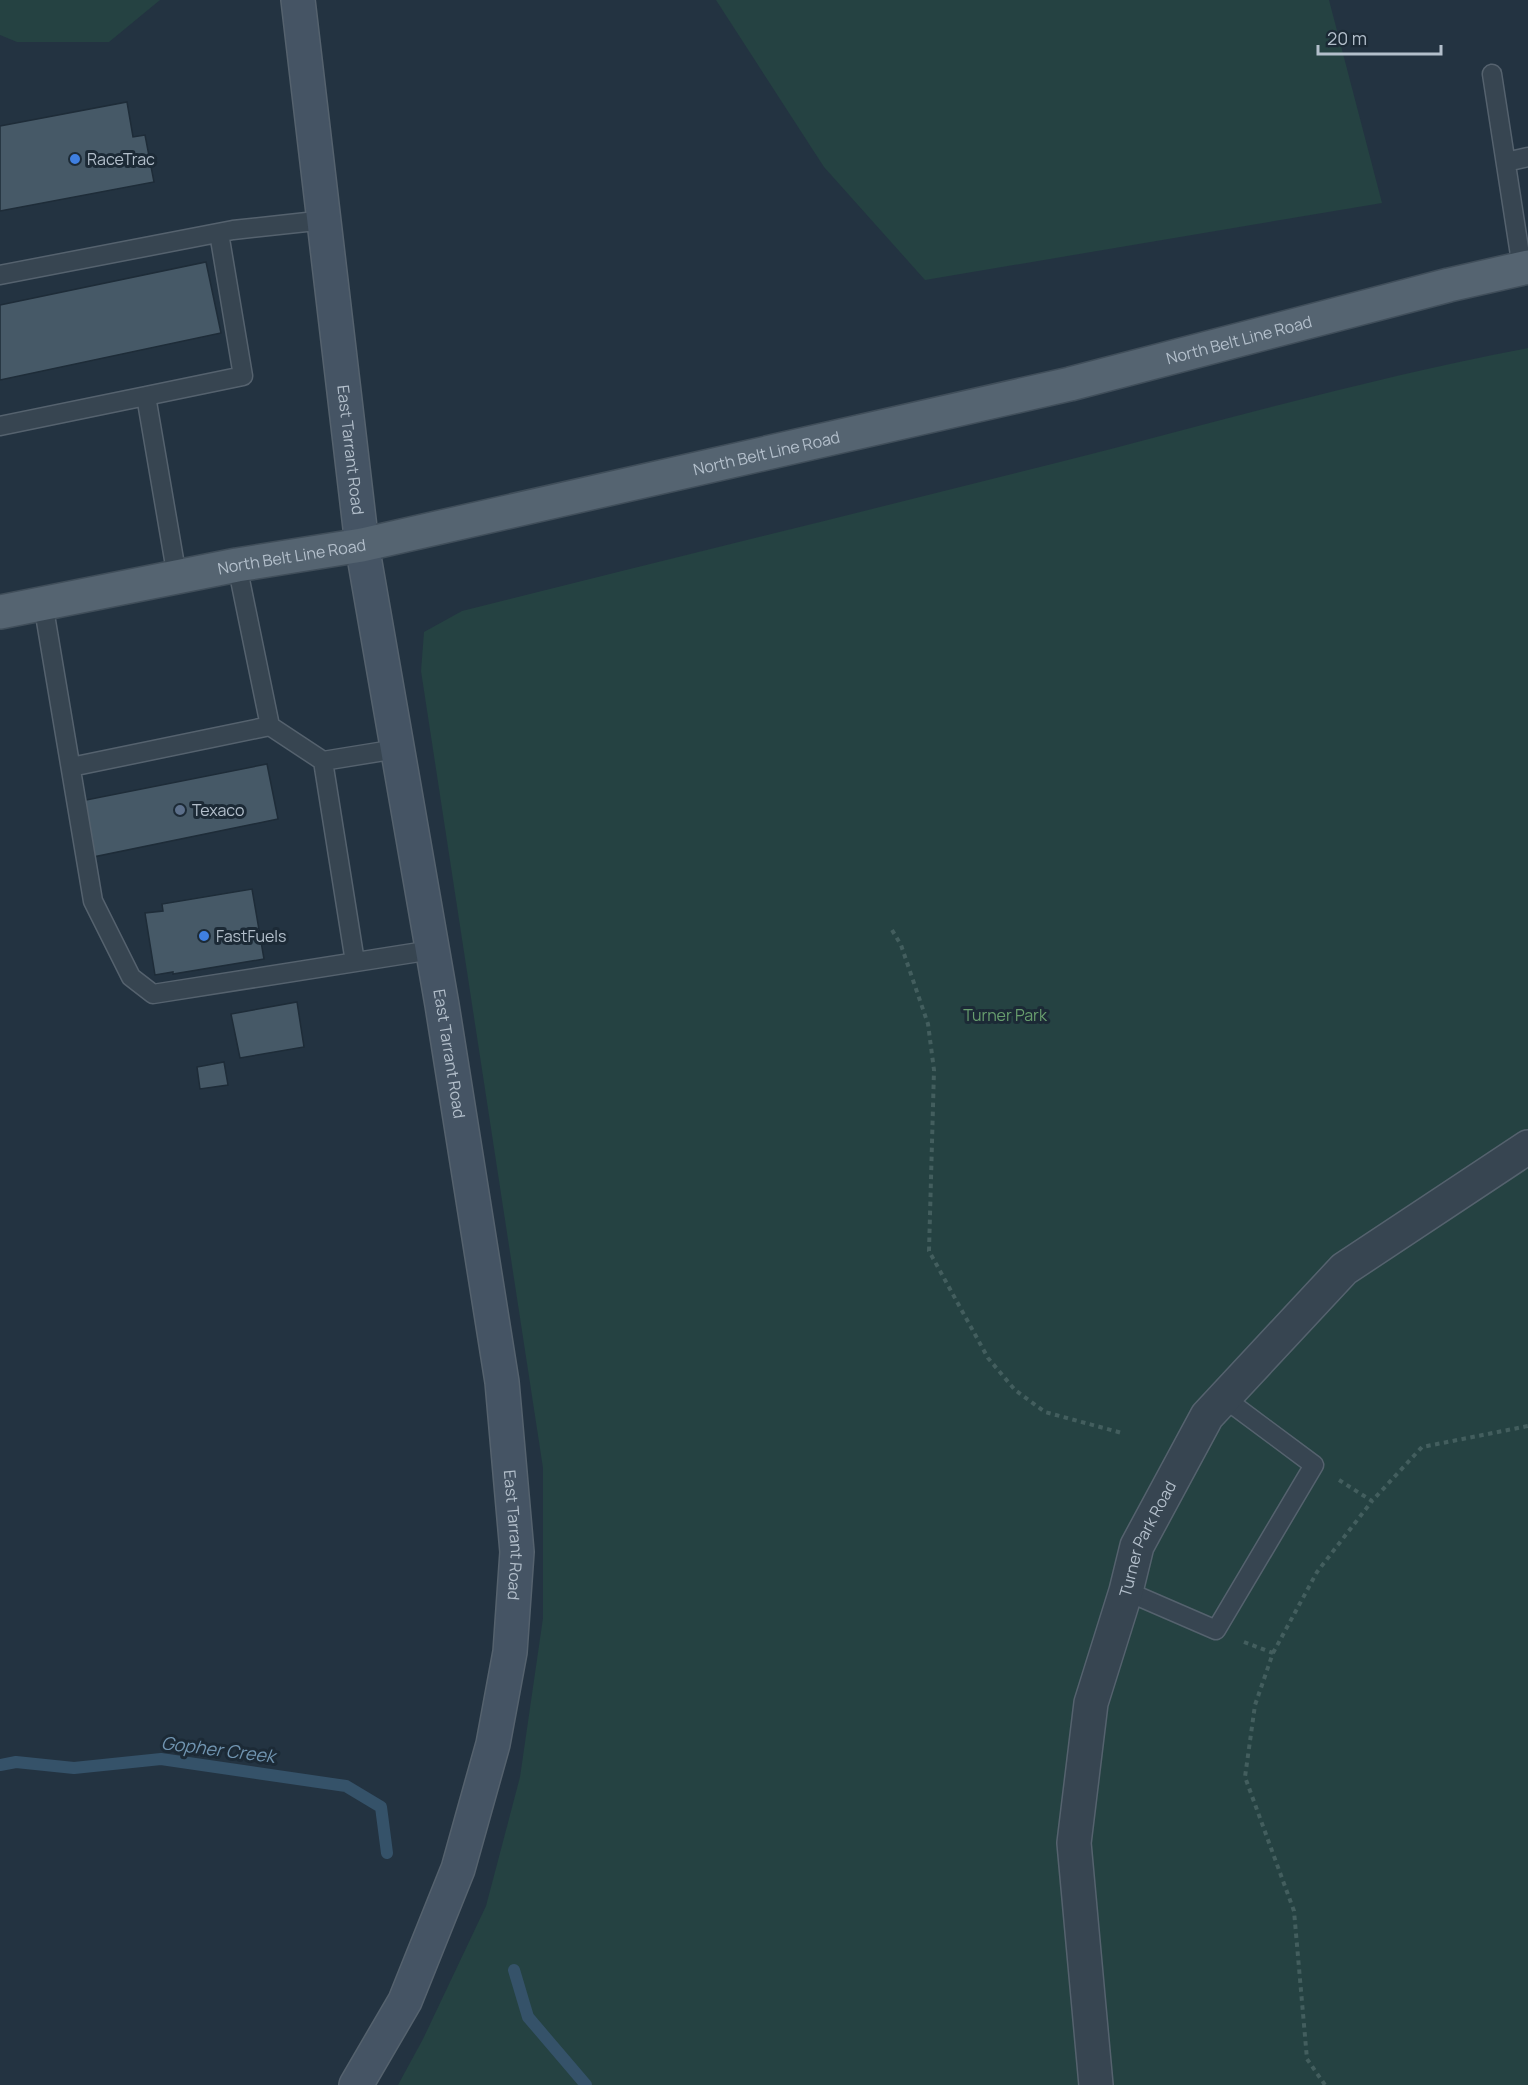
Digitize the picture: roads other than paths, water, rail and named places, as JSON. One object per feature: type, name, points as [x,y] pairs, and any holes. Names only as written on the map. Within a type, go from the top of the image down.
[{"type":"main road","name":"North Belt Line Road","points":[[0,612],[237,565],[362,545],[1070,384],[1449,285],[1525,268]]},
{"type":"street","name":"East Tarrant Road","points":[[298,0],[362,545],[432,950],[502,1382],[517,1552],[510,1652],[493,1744],[458,1869],[405,2001],[356,2085]]},
{"type":"street","name":"Turner Park Road","points":[[1096,2085],[1074,1843],[1091,1703],[1126,1591],[1137,1546],[1207,1416],[1344,1269],[1528,1147]]},
{"type":"lane","points":[[1492,74],[1525,268]]},
{"type":"lane","points":[[1506,162],[1528,157]]},
{"type":"lane","points":[[0,275],[219,233],[325,220]]},
{"type":"lane","points":[[0,426],[243,376],[219,233]]},
{"type":"lane","points":[[146,396],[177,577]]},
{"type":"lane","points":[[237,565],[270,726],[323,761],[397,749]]},
{"type":"lane","points":[[43,603],[93,901],[131,977],[153,994],[432,950]]},
{"type":"lane","points":[[70,767],[270,726]]},
{"type":"lane","points":[[323,761],[355,962]]},
{"type":"lane","points":[[1126,1591],[1216,1630],[1314,1465],[1224,1398]]},
{"type":"waterway","name":"Gopher Creek","points":[[0,1765],[16,1762],[74,1768],[161,1759],[346,1786],[381,1807],[387,1853]]},
{"type":"waterway","name":"Gopher Creek","points":[[514,1970],[528,2017],[586,2085]]},
{"type":"place","name":"RaceTrac","points":[[75,159]]},
{"type":"place","name":"Texaco","points":[[180,810]]},
{"type":"place","name":"FastFuels","points":[[204,936]]},
{"type":"park label","name":"Turner Park","points":[[1005,1015]]}]
